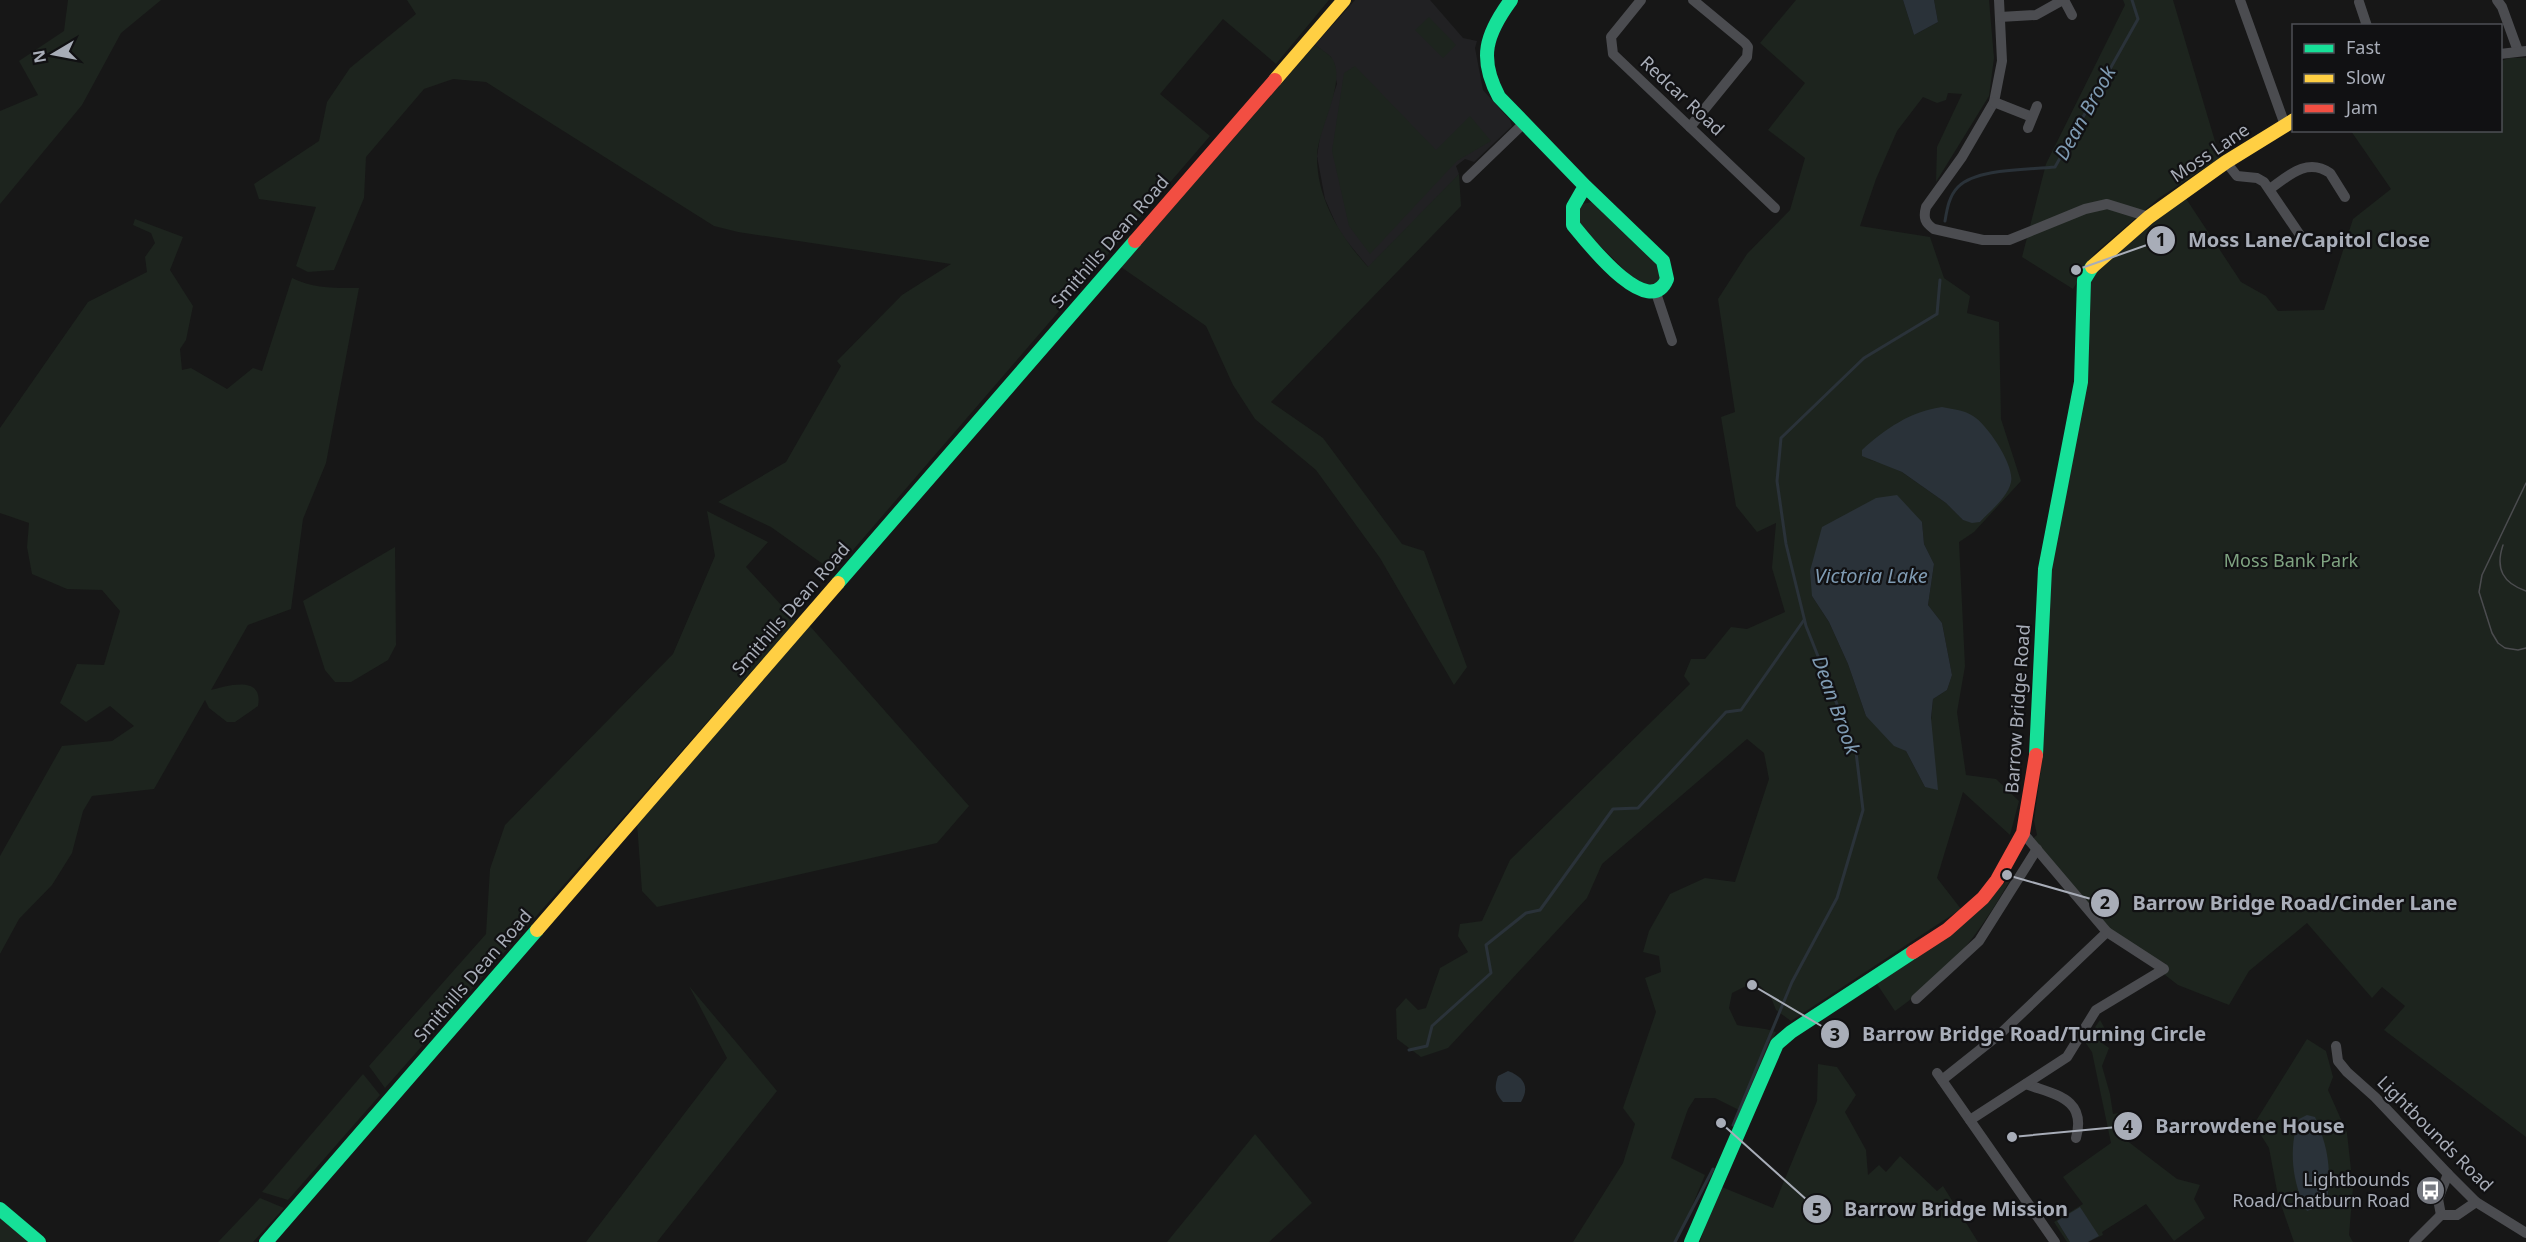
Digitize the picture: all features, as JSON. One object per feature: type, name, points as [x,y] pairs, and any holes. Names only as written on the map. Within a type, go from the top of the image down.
[{"type":"street","name":"Smithills Dean Road","points":[[266,1242],[1344,0]]},
{"type":"street","points":[[1511,0],[1490,31],[1486,48],[1486,66],[1490,83],[1499,97],[1585,186],[1663,261],[1667,279],[1665,285],[1656,293],[1641,291],[1634,287],[1573,225],[1573,207],[1585,186]]},
{"type":"street","name":"Redcar Road","points":[[1641,0],[1611,37],[1613,54],[1775,208]]},
{"type":"street","points":[[1690,127],[1747,57],[1749,51],[1745,43],[1692,0]]},
{"type":"street","points":[[1999,0],[2002,62],[1994,102],[1962,157],[1926,207],[1924,216],[1927,224],[1934,229],[1983,240],[2009,240],[2085,209],[2107,204],[2149,217]]},
{"type":"street","points":[[2000,17],[2036,15],[2063,0],[2072,15]]},
{"type":"street","points":[[2240,0],[2289,122]]},
{"type":"street","points":[[2497,0],[2522,51],[2502,54]]},
{"type":"street","points":[[2359,2],[2366,24]]},
{"type":"street","points":[[1994,102],[2032,117]]},
{"type":"street","points":[[2028,128],[2037,106]]},
{"type":"street","name":"Moss Lane","points":[[2149,217],[2226,162],[2289,122]]},
{"type":"street","points":[[1467,178],[1524,123]]},
{"type":"street","points":[[2226,162],[2237,176],[2257,178],[2270,189],[2300,235]]},
{"type":"street","points":[[2270,189],[2301,168],[2309,166],[2330,173],[2345,198]]},
{"type":"street","name":"Barrow Bridge Road","points":[[1691,1242],[1732,1142],[1777,1044],[1947,930],[1967,914],[1996,880],[2023,833],[2036,758],[2045,569],[2081,382],[2084,280],[2088,270],[2149,217]]},
{"type":"street","points":[[1656,293],[1672,341]]},
{"type":"street","points":[[1970,1120],[2067,1058],[2096,1010],[2164,969],[2107,932],[2023,833]]},
{"type":"street","points":[[1916,999],[1979,941],[2037,849]]},
{"type":"street","points":[[2055,1242],[1940,1076],[2001,1033],[2107,932]]},
{"type":"street","name":"Lightbounds Road","points":[[2336,1046],[2338,1061],[2347,1072],[2375,1097],[2476,1202],[2526,1233]]},
{"type":"street","points":[[2026,1084],[2070,1102],[2079,1117],[2076,1138]]},
{"type":"street","points":[[2441,1215],[2438,1199],[2448,1174]]},
{"type":"street","points":[[2414,1242],[2441,1215],[2457,1215],[2476,1202]]},
{"type":"street","points":[[0,1209],[39,1242]]},
{"type":"shaded area","points":[[1355,0],[1430,0],[1463,38],[1477,41],[1475,48],[1483,90],[1510,120],[1512,126],[1474,162],[1465,159],[1456,166],[1459,174],[1452,183],[1369,268],[1340,233],[1325,199],[1317,156],[1321,130],[1337,84],[1331,57],[1315,45]]},
{"type":"green space","points":[[68,0],[161,0],[121,33],[82,105],[0,204],[0,111],[38,95],[19,61],[64,31]]},
{"type":"green space","points":[[407,0],[1329,0],[1276,64],[1223,19],[1160,94],[1210,136],[834,572],[771,527],[718,502],[786,462],[841,366],[837,361],[902,295],[951,264],[738,232],[714,226],[486,82],[453,79],[424,89],[366,157],[364,198],[334,270],[308,272],[296,266],[316,207],[259,199],[254,184],[319,141],[327,102],[350,68],[416,14]]},
{"type":"green space","points":[[1796,0],[1903,0],[1914,35],[1938,22],[1934,0],[1989,0],[1994,58],[1989,96],[1936,182],[1937,147],[1962,94],[1948,93],[1946,100],[1937,103],[1923,97],[1897,131],[1876,179],[1860,226],[1930,237],[1944,278],[1970,296],[1967,313],[1999,322],[2001,419],[2021,481],[1974,532],[1959,542],[1965,666],[1957,712],[1966,775],[1996,779],[2019,801],[2010,835],[1963,792],[1937,878],[1961,909],[1791,1021],[1776,1010],[1770,995],[1760,986],[1746,986],[1732,993],[1729,1008],[1737,1025],[1776,1032],[1741,1111],[1715,1098],[1695,1098],[1688,1109],[1671,1158],[1705,1175],[1677,1242],[1573,1242],[1623,1163],[1635,1124],[1623,1108],[1656,1012],[1645,978],[1661,972],[1659,956],[1643,952],[1649,931],[1670,894],[1705,878],[1735,882],[1769,779],[1764,753],[1747,739],[1602,864],[1587,898],[1448,1048],[1421,1057],[1397,1039],[1396,1009],[1406,998],[1418,1010],[1426,1008],[1440,968],[1468,952],[1458,936],[1460,924],[1482,921],[1510,860],[1690,684],[1684,676],[1691,659],[1705,659],[1731,627],[1747,629],[1785,612],[1772,568],[1776,523],[1757,532],[1736,506],[1721,417],[1735,412],[1718,299],[1747,254],[1790,210],[1805,158],[1768,130],[1805,83],[1760,43]],"holes":[[[1866,459],[2008,490],[1980,522],[1963,520],[1946,503],[1902,472]],[[1922,522],[1924,544],[1934,564],[1928,605],[1942,623],[1952,675],[1947,690],[1933,699],[1925,787],[1906,751],[1866,716],[1848,664],[1829,622],[1812,596],[1817,549],[1823,527]]]},
{"type":"green space","points":[[2123,0],[2173,0],[2220,158],[2159,198],[2095,253],[2073,289],[2022,257],[2046,164],[2125,5]]},
{"type":"green space","points":[[1429,17],[1456,45],[1443,58],[1415,30]]},
{"type":"green space","points":[[1315,45],[1330,56],[1335,65],[1336,77],[1335,90],[1318,146],[1318,173],[1321,188],[1332,217],[1368,267],[1459,174],[1461,206],[1271,402],[1323,438],[1402,544],[1424,551],[1467,667],[1454,685],[1380,558],[1316,470],[1255,419],[1233,385],[1206,326],[1121,267]]},
{"type":"green space","name":"Moss Bank Park","points":[[2509,58],[2526,58],[2526,1137],[2384,1030],[2405,1006],[2382,987],[2372,998],[2307,923],[2249,971],[2229,1005],[2178,985],[2165,975],[2166,964],[2107,932],[2030,841],[2037,835],[2034,821],[2041,769],[2050,571],[2070,463],[2084,280],[2185,197],[2241,282],[2266,296],[2278,311],[2324,310],[2353,219],[2391,189],[2352,132],[2502,132],[2502,61]]},
{"type":"green space","points":[[1355,66],[1436,150],[1470,116],[1491,141],[1457,161],[1370,254],[1349,226],[1332,151],[1344,73]]},
{"type":"green space","points":[[1592,202],[1658,265],[1662,275],[1656,286],[1642,287],[1578,224],[1577,210],[1582,204]]},
{"type":"green space","points":[[135,219],[183,237],[170,270],[193,306],[186,340],[180,349],[182,370],[191,368],[227,389],[253,368],[262,371],[292,278],[317,286],[359,288],[326,463],[303,519],[291,609],[248,625],[211,690],[242,684],[250,686],[255,689],[258,696],[258,706],[235,722],[227,722],[209,708],[205,700],[154,789],[92,796],[83,811],[72,853],[52,885],[19,919],[0,954],[0,856],[62,746],[112,741],[134,726],[110,706],[86,722],[60,703],[77,664],[104,665],[120,611],[102,590],[67,589],[32,574],[27,547],[29,523],[0,513],[0,428],[88,302],[147,272],[145,257],[155,243],[151,233],[133,225]]},
{"type":"green space","points":[[707,511],[768,542],[746,567],[796,621],[385,1088],[369,1066],[486,934],[490,869],[505,825],[673,654],[715,556]]},
{"type":"green space","points":[[395,547],[396,645],[388,660],[351,682],[335,682],[325,670],[303,601]]},
{"type":"green space","points":[[809,625],[969,806],[937,843],[657,907],[642,891],[637,823]]},
{"type":"green space","points":[[2013,875],[1989,915],[1963,950],[1933,981],[1895,1011],[1877,984],[1994,893]]},
{"type":"green space","points":[[689,986],[777,1091],[657,1242],[586,1242],[727,1058]]},
{"type":"green space","points":[[2100,1020],[2105,1029],[2098,1040],[2109,1048],[2102,1066],[2113,1114],[2122,1115],[2121,1124],[2118,1127],[2126,1140],[2177,1179],[2200,1185],[2194,1199],[2205,1218],[2174,1241],[2146,1204],[2102,1232],[2103,1235],[2088,1242],[2099,1236],[2057,1221],[2070,1242],[2067,1242],[2054,1222],[2083,1204],[2063,1177],[2111,1143],[2092,1052],[2085,1042]]},
{"type":"green space","points":[[2307,1039],[2326,1051],[2333,1077],[2328,1090],[2347,1133],[2353,1188],[2349,1235],[2353,1242],[2294,1242],[2278,1196],[2269,1148],[2254,1124]]},
{"type":"green space","points":[[1818,1064],[1837,1067],[1856,1095],[1845,1112],[1866,1150],[1868,1175],[1879,1165],[1886,1172],[1900,1156],[1937,1191],[1943,1186],[1978,1242],[1700,1242],[1717,1185],[1773,1208],[1817,1101]]},
{"type":"green space","points":[[363,1074],[380,1095],[288,1200],[262,1192]]},
{"type":"green space","points":[[1255,1134],[1312,1203],[1269,1242],[1167,1242]]},
{"type":"green space","points":[[260,1198],[284,1208],[253,1242],[218,1242]]},
{"type":"green space","points":[[0,1218],[30,1242],[0,1242]]},
{"type":"water","points":[[1903,0],[1934,0],[1938,22],[1914,35]]},
{"type":"water","points":[[1942,407],[1966,412],[1979,420],[1999,446],[2009,466],[2011,482],[2009,488],[2003,498],[1980,522],[1972,523],[1963,520],[1946,503],[1902,472],[1862,456],[1862,450],[1899,422],[1920,412]]},
{"type":"water","name":"Victoria Lake","points":[[1897,495],[1922,522],[1924,544],[1934,564],[1928,605],[1942,623],[1952,675],[1947,690],[1933,699],[1931,718],[1938,790],[1925,787],[1906,751],[1894,746],[1866,716],[1848,664],[1829,622],[1812,596],[1810,571],[1822,527],[1876,498]]},
{"type":"water","points":[[1508,1071],[1522,1079],[1524,1083],[1525,1092],[1521,1102],[1503,1102],[1497,1093],[1498,1076]]},
{"type":"water","points":[[2307,1115],[2315,1117],[2323,1139],[2328,1159],[2329,1180],[2327,1204],[2307,1211],[2295,1177],[2293,1153],[2299,1119]]},
{"type":"water","points":[[2080,1207],[2099,1236],[2088,1242],[2070,1242],[2057,1221]]},
{"type":"waterway","name":"Dean Brook","points":[[1945,221],[1952,194],[1967,181],[1990,173],[2055,167],[2138,19],[2132,0]]},
{"type":"waterway","name":"Dean Brook","points":[[1733,1125],[1792,982],[1837,898],[1863,810],[1856,752],[1806,626],[1786,544],[1777,481],[1781,438],[1864,358],[1937,314],[1940,280]]},
{"type":"waterway","points":[[1409,1050],[1427,1046],[1432,1026],[1491,973],[1486,945],[1526,913],[1540,910],[1613,809],[1638,808],[1726,712],[1741,710],[1804,620]]},
{"type":"waterway","name":"Dean Brook","points":[[1675,1242],[1713,1169]]},
{"type":"tram line","points":[[2526,483],[2482,575],[2479,592],[2492,633],[2498,643],[2505,648],[2518,650],[2526,648]]},
{"type":"tram line","points":[[2503,545],[2500,561],[2503,574],[2512,584],[2526,591]]},
{"type":"traffic: fast","points":[[1511,0],[1496,24],[1488,47],[1488,70],[1499,97],[1585,186],[1663,261],[1667,279],[1658,290],[1647,291],[1633,285],[1618,274],[1573,225],[1573,207],[1585,186]]},
{"type":"traffic: fast","points":[[838,583],[1135,241]]},
{"type":"traffic: fast","points":[[2036,755],[2045,569],[2081,382],[2084,280],[2092,267]]},
{"type":"traffic: fast","points":[[266,1242],[537,930]]},
{"type":"traffic: fast","points":[[1691,1242],[1777,1044],[1791,1032],[1913,952]]},
{"type":"traffic: fast","points":[[0,1209],[39,1242]]},
{"type":"traffic: slow","points":[[1275,80],[1344,0]]},
{"type":"traffic: slow","points":[[2092,267],[2149,217],[2226,162],[2292,121]]},
{"type":"traffic: slow","points":[[537,930],[838,583]]},
{"type":"traffic: jam","points":[[1135,241],[1275,80]]},
{"type":"traffic: jam","points":[[1913,952],[1947,930],[1983,898],[1997,880],[2023,833],[2036,755]]},
{"type":"place","name":"Moss Lane/Capitol Close","points":[[2076,270]]},
{"type":"place","name":"Barrow Bridge Road/Cinder Lane","points":[[2007,875]]},
{"type":"place","name":"Barrow Bridge Road/Turning Circle","points":[[1752,985]]},
{"type":"place","name":"Barrow Bridge Mission","points":[[1721,1123]]},
{"type":"place","name":"Barrowdene House","points":[[2012,1137]]},
{"type":"place","name":"Lightbounds Road/Chatburn Road","points":[[2431,1190]]}]
